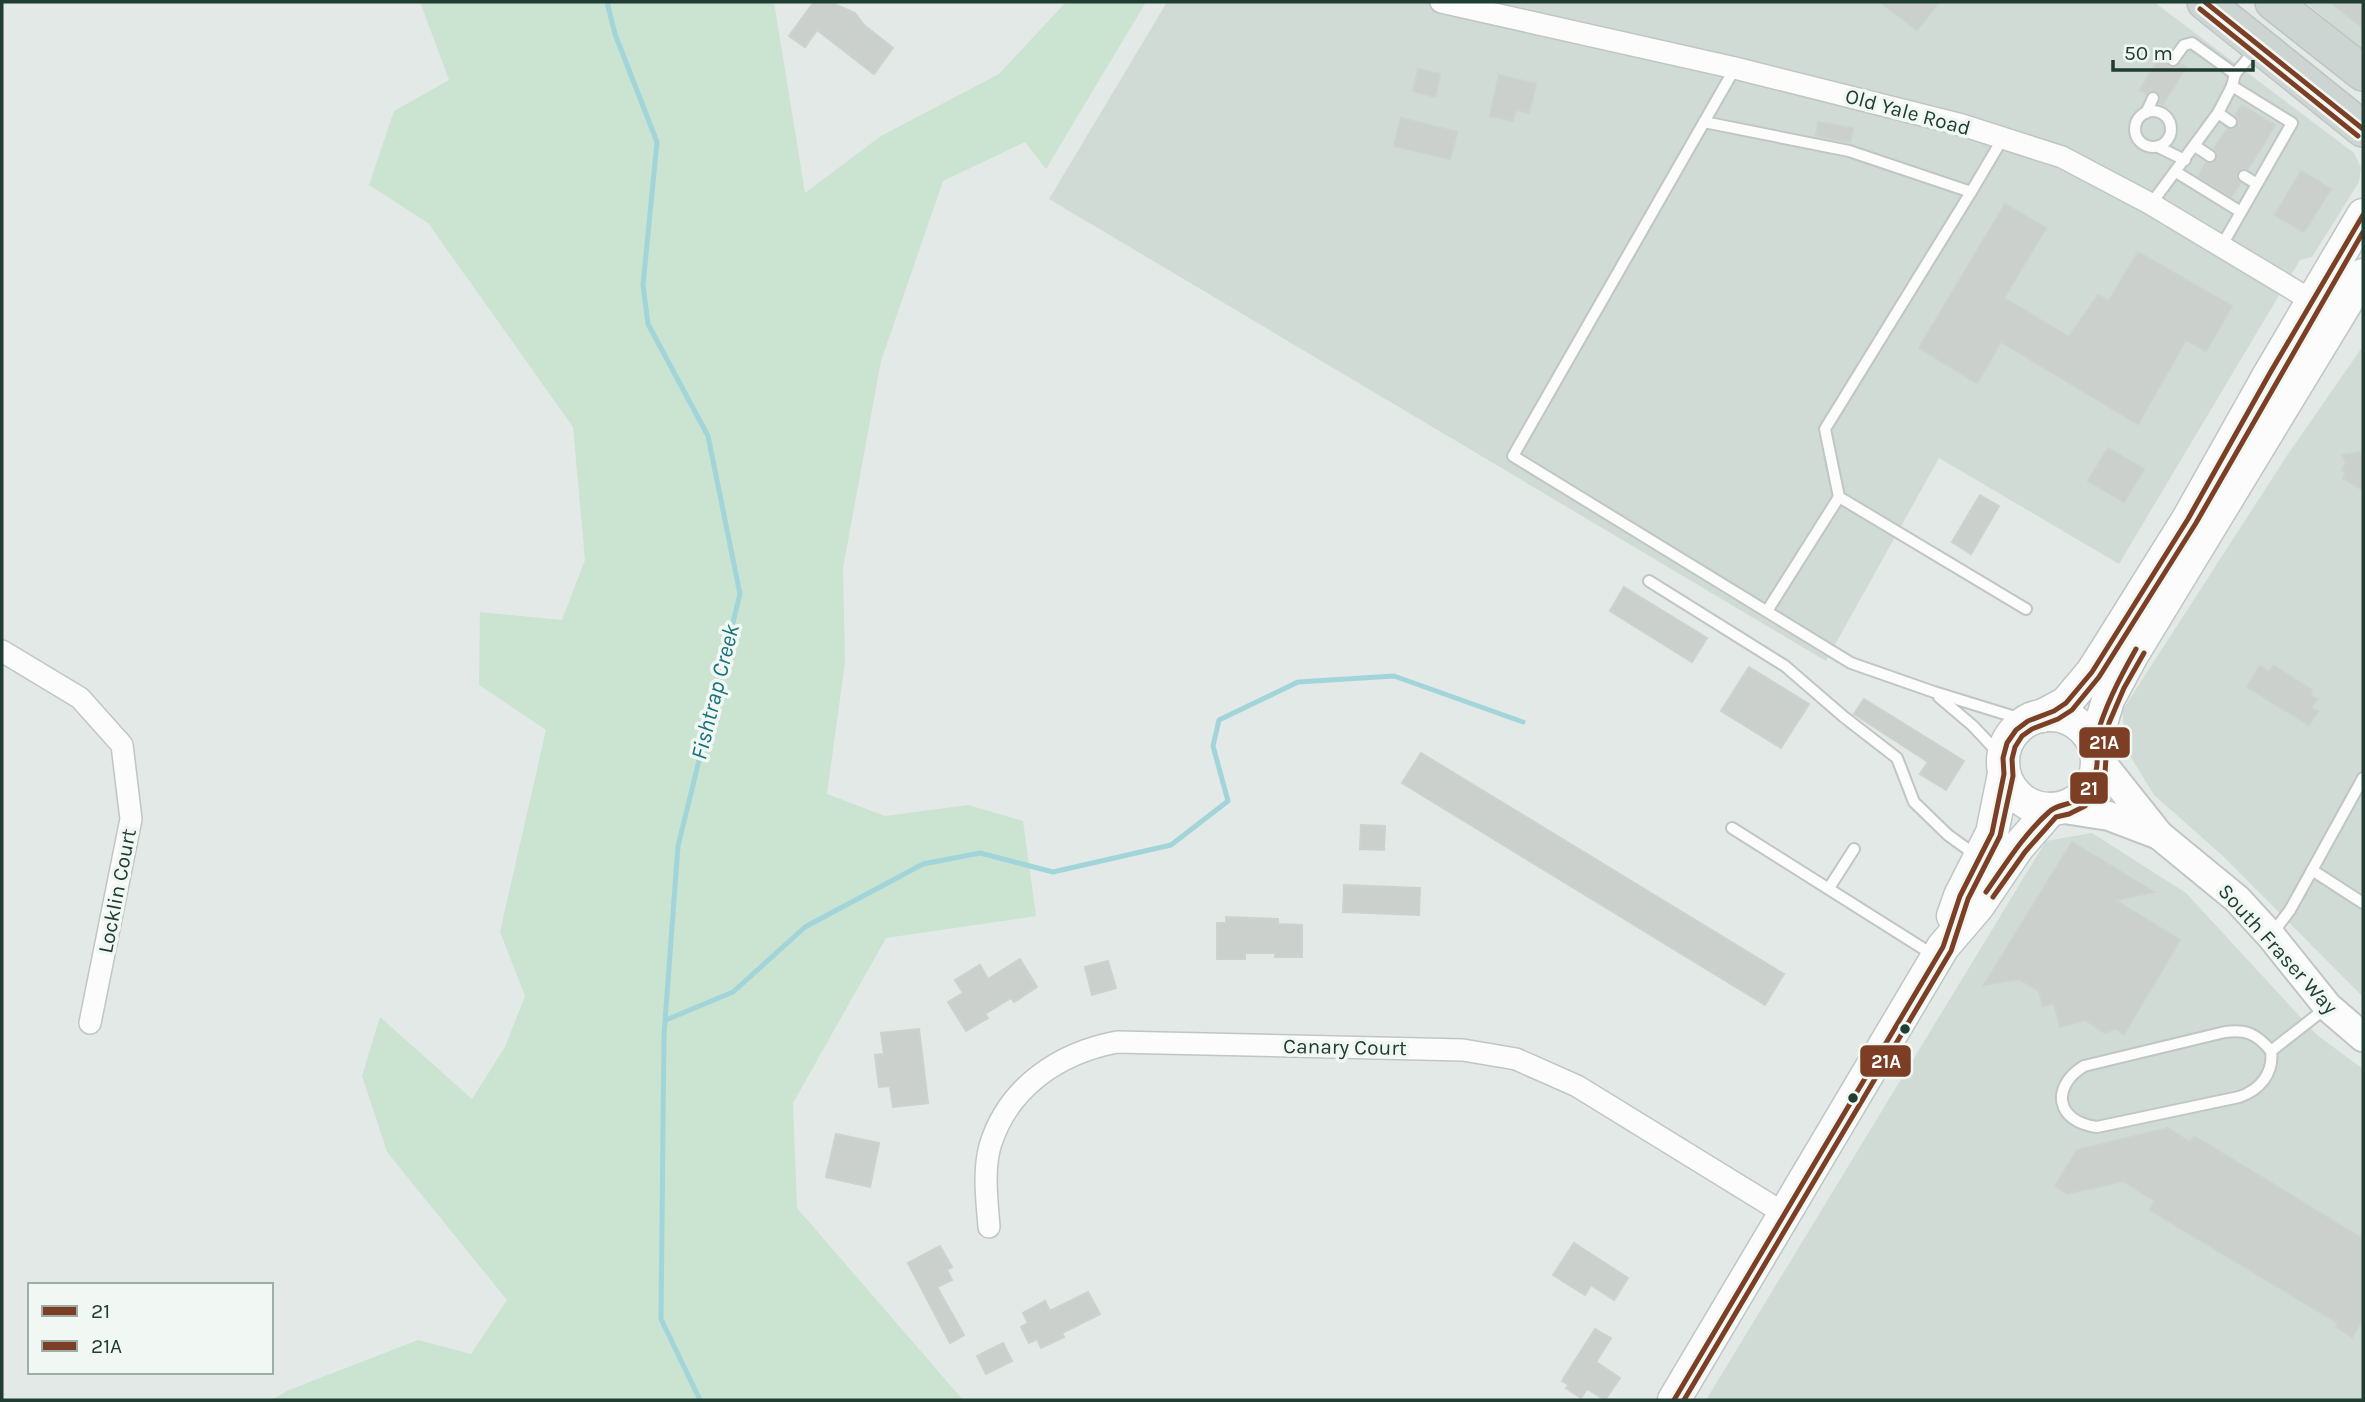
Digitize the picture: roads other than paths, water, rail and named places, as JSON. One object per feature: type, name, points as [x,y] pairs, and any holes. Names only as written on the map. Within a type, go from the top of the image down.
[{"type":"main road","points":[[2205,2],[2363,128]]},
{"type":"main road","points":[[2273,2],[2363,73]]},
{"type":"main road","points":[[2004,766],[2011,788],[2022,800],[2035,807],[2066,807],[2080,799],[2090,787],[2096,772],[2095,752],[2108,700],[2325,309],[2363,215]]},
{"type":"main road","points":[[1940,952],[1960,896],[1994,826],[2007,743],[2016,730],[2066,703],[2097,664],[2325,309],[2363,275]]},
{"type":"main road","points":[[2035,718],[2057,716],[2072,721],[2084,730],[2095,752]]},
{"type":"main road","points":[[1674,1400],[1940,952],[1978,906],[2018,847],[2054,809]]},
{"type":"street","name":"Old Yale Road","points":[[1441,2],[1735,68],[1962,125],[2062,157],[2151,204],[2325,309]]},
{"type":"street","name":"Locklin Court","points":[[2,651],[80,698],[122,745],[131,820],[90,1023]]},
{"type":"street","name":"South Fraser Way","points":[[2095,752],[2159,835],[2237,899],[2271,936],[2328,1007],[2363,1037]]},
{"type":"street","name":"South Fraser Way","points":[[2054,809],[2109,816],[2159,835]]},
{"type":"street","name":"Canary Court","points":[[989,1227],[985,1182],[990,1148],[1000,1119],[1011,1103],[1037,1076],[1053,1065],[1082,1051],[1117,1042],[1463,1049],[1516,1059],[1577,1086],[1786,1214]]},
{"type":"lane","points":[[2173,60],[2184,45],[2192,43],[2235,74]]},
{"type":"lane","points":[[2151,204],[2218,113],[2235,74],[2259,46]]},
{"type":"lane","points":[[1735,68],[1513,456],[1851,663],[1934,692],[2035,718]]},
{"type":"lane","points":[[2221,247],[2292,123],[2232,86]]},
{"type":"lane","points":[[2153,98],[2146,113],[2137,120],[2137,138],[2146,146],[2158,147],[2185,160]]},
{"type":"lane","points":[[2146,113],[2158,112],[2170,124],[2170,135],[2158,147]]},
{"type":"lane","points":[[2218,113],[2231,122]]},
{"type":"lane","points":[[1704,122],[1849,151],[1971,192]]},
{"type":"lane","points":[[1767,611],[1839,497],[1825,429],[2003,138]]},
{"type":"lane","points":[[2265,142],[2277,149]]},
{"type":"lane","points":[[2195,146],[2210,156]]},
{"type":"lane","points":[[2176,172],[2241,212]]},
{"type":"lane","points":[[2244,176],[2257,184]]},
{"type":"lane","points":[[1839,497],[2026,609]]},
{"type":"lane","points":[[1648,581],[1785,666],[1897,758],[1914,802],[1948,835],[1979,858]]},
{"type":"lane","points":[[1934,692],[1973,726],[2004,766]]},
{"type":"lane","points":[[2271,936],[2290,910],[2363,778]]},
{"type":"lane","points":[[1732,828],[1940,952]]},
{"type":"lane","points":[[1829,888],[1854,849]]},
{"type":"lane","points":[[2312,870],[2363,904]]},
{"type":"lane","points":[[2271,1051],[2328,1007]]},
{"type":"lane","points":[[2245,1030],[2259,1038],[2271,1051],[2271,1069],[2250,1093],[2105,1127],[2086,1126],[2076,1122],[2066,1110],[2061,1095],[2064,1083],[2072,1073],[2084,1066],[2225,1032],[2245,1030]]},
{"type":"waterway","name":"Fishtrap Creek","points":[[607,2],[615,34],[657,142],[643,285],[648,324],[708,436],[740,594],[678,846],[664,1035],[661,1319],[700,1400]]},
{"type":"waterway","points":[[666,1020],[733,992],[805,927],[923,864],[980,853],[1053,872],[1171,845],[1228,801],[1213,746],[1219,720],[1298,682],[1394,676],[1523,722]]}]
